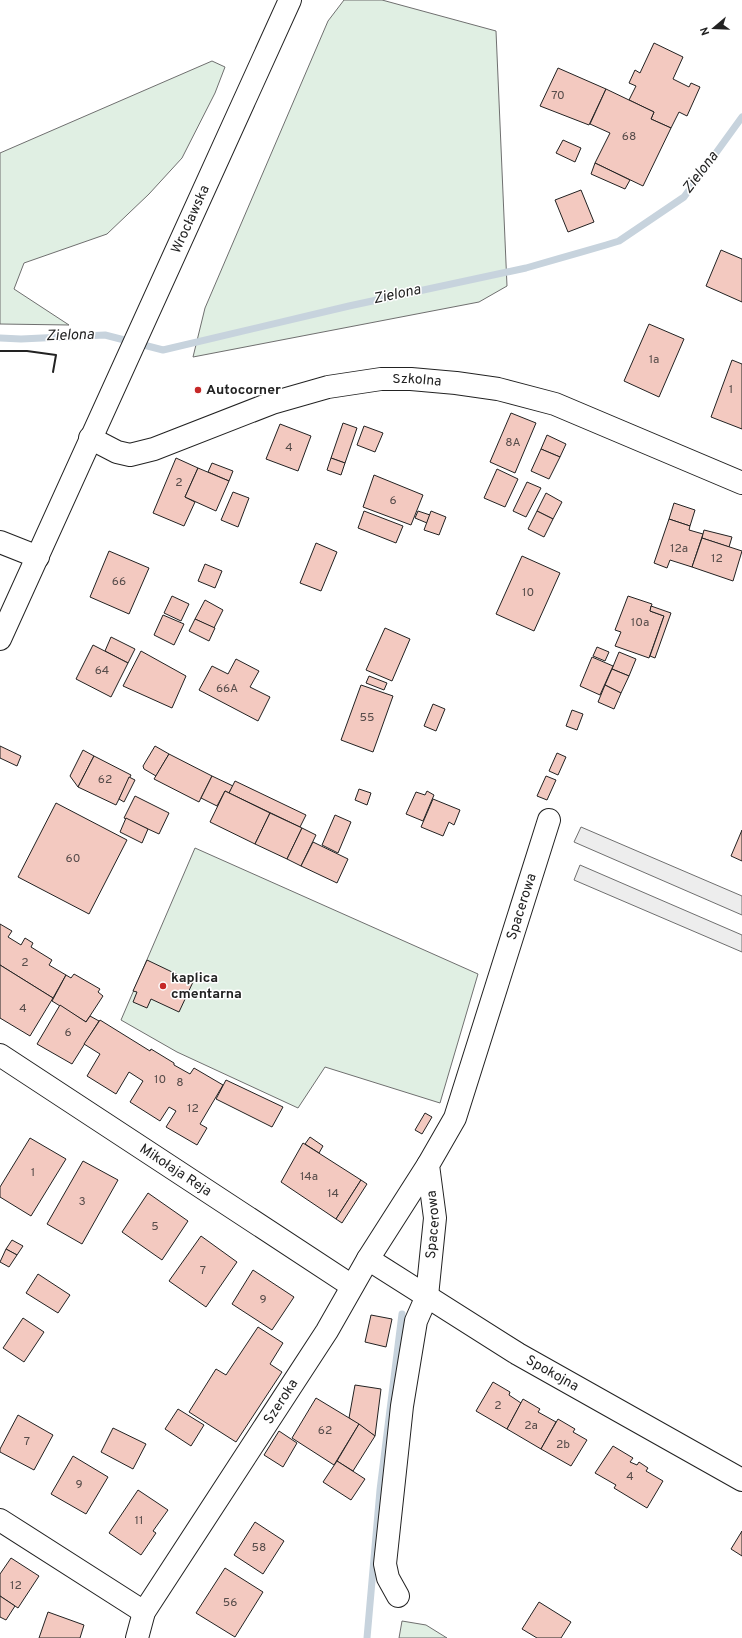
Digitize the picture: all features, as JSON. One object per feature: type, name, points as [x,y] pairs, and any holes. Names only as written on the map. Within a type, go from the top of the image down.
[{"type":"street","name":"Wrocławska","points":[[0,638],[290,0]]},
{"type":"street","name":"Szkolna","points":[[90,438],[117,452],[130,455],[154,449],[272,403],[328,387],[380,379],[411,379],[498,389],[555,404],[742,483]]},
{"type":"street","points":[[0,542],[38,557]]},
{"type":"street","name":"Spacerowa","points":[[398,1596],[388,1578],[385,1564],[403,1398],[416,1321],[427,1296],[435,1218],[428,1165],[454,1118],[549,820]]},
{"type":"street","name":"Mikołaja Reja","points":[[0,1055],[352,1286]]},
{"type":"street","name":"Szeroka","points":[[137,1638],[144,1612],[327,1331],[368,1259],[428,1165]]},
{"type":"street","name":"Spokojna","points":[[368,1259],[518,1354],[742,1480]]},
{"type":"street","points":[[0,1520],[144,1612]]},
{"type":"green space","points":[[344,0],[382,0],[496,31],[507,286],[479,302],[193,357],[205,308],[328,21]]},
{"type":"green space","points":[[212,61],[225,67],[215,93],[182,158],[149,194],[107,234],[24,263],[14,289],[69,325],[0,324],[0,153]]},
{"type":"green space","points":[[195,848],[478,974],[440,1103],[325,1067],[298,1108],[177,1052],[121,1020]]},
{"type":"green space","points":[[402,1621],[426,1625],[447,1638],[399,1638]]},
{"type":"shaded area","points":[[581,827],[742,896],[742,915],[574,842]]},
{"type":"shaded area","points":[[580,865],[742,935],[742,952],[574,880]]},
{"type":"building","points":[[654,43],[683,57],[673,79],[689,87],[691,83],[700,87],[687,116],[679,112],[671,128],[651,119],[654,112],[629,100],[636,86],[629,83],[635,70],[640,73]]},
{"type":"building","points":[[558,68],[606,89],[589,125],[540,106]]},
{"type":"building","points":[[606,89],[654,112],[651,119],[671,128],[643,186],[595,163],[610,133],[590,124]]},
{"type":"building","points":[[563,140],[581,148],[575,162],[556,153]]},
{"type":"building","points":[[595,163],[630,180],[625,189],[591,174]]},
{"type":"building","points":[[581,190],[594,222],[568,232],[555,200]]},
{"type":"building","points":[[721,250],[742,259],[742,302],[706,286]]},
{"type":"building","points":[[649,324],[684,339],[659,397],[624,381]]},
{"type":"building","points":[[732,360],[742,364],[742,429],[711,417]]},
{"type":"building","points":[[511,413],[536,423],[515,473],[490,462]]},
{"type":"building","points":[[343,423],[357,428],[345,463],[331,458]]},
{"type":"building","points":[[280,424],[311,436],[298,471],[266,459]]},
{"type":"building","points":[[364,426],[383,433],[375,452],[357,445]]},
{"type":"building","points":[[547,435],[566,444],[560,457],[541,449]]},
{"type":"building","points":[[541,449],[560,457],[549,479],[531,471]]},
{"type":"building","points":[[176,458],[198,468],[185,497],[195,502],[184,526],[153,513]]},
{"type":"building","points":[[331,458],[345,463],[341,475],[327,470]]},
{"type":"building","points":[[212,463],[233,471],[229,481],[208,472]]},
{"type":"building","points":[[198,468],[229,481],[216,511],[185,497]]},
{"type":"building","points":[[497,469],[518,479],[505,507],[484,498]]},
{"type":"building","points":[[374,475],[423,495],[411,525],[363,507]]},
{"type":"building","points":[[527,482],[541,488],[526,517],[513,511]]},
{"type":"building","points":[[233,492],[249,498],[238,527],[221,520]]},
{"type":"building","points":[[546,493],[562,502],[553,519],[537,511]]},
{"type":"building","points":[[674,503],[695,510],[690,526],[669,519]]},
{"type":"building","points":[[364,511],[403,526],[396,543],[358,528]]},
{"type":"building","points":[[418,511],[430,515],[427,523],[415,518]]},
{"type":"building","points":[[431,511],[446,517],[439,535],[424,530]]},
{"type":"building","points":[[537,511],[553,519],[544,537],[528,529]]},
{"type":"building","points":[[669,519],[690,526],[689,530],[703,534],[692,567],[670,560],[667,568],[654,563]]},
{"type":"building","points":[[704,530],[732,537],[729,547],[702,538]]},
{"type":"building","points":[[702,538],[742,551],[733,581],[692,567]]},
{"type":"building","points":[[316,543],[337,552],[321,591],[300,583]]},
{"type":"building","points":[[109,551],[149,568],[129,614],[90,597]]},
{"type":"building","points":[[522,556],[560,573],[534,631],[496,614]]},
{"type":"building","points":[[205,564],[222,571],[215,588],[198,581]]},
{"type":"building","points":[[172,596],[189,604],[181,621],[164,613]]},
{"type":"building","points":[[628,596],[652,604],[650,611],[664,616],[649,658],[615,646],[621,632],[615,630]]},
{"type":"building","points":[[205,600],[223,610],[214,628],[195,619]]},
{"type":"building","points":[[651,606],[671,613],[655,658],[650,656],[664,616],[650,611]]},
{"type":"building","points":[[163,615],[184,624],[174,645],[154,635]]},
{"type":"building","points":[[195,619],[215,628],[209,641],[189,631]]},
{"type":"building","points":[[385,628],[410,639],[392,681],[366,670]]},
{"type":"building","points":[[111,637],[135,649],[128,663],[105,651]]},
{"type":"building","points":[[93,645],[128,663],[111,697],[76,679]]},
{"type":"building","points":[[597,647],[609,652],[605,661],[593,656]]},
{"type":"building","points":[[141,651],[186,676],[172,708],[123,686]]},
{"type":"building","points":[[619,652],[636,659],[629,676],[612,669]]},
{"type":"building","points":[[592,657],[613,666],[600,695],[580,686]]},
{"type":"building","points":[[236,659],[259,671],[250,687],[270,697],[258,721],[199,690],[212,666],[228,674]]},
{"type":"building","points":[[612,669],[629,676],[621,693],[605,685]]},
{"type":"building","points":[[369,676],[387,683],[384,690],[366,683]]},
{"type":"building","points":[[361,685],[393,696],[373,752],[341,740]]},
{"type":"building","points":[[605,685],[621,693],[614,709],[598,702]]},
{"type":"building","points":[[433,704],[445,709],[436,731],[424,726]]},
{"type":"building","points":[[572,710],[583,714],[577,730],[566,726]]},
{"type":"building","points":[[0,746],[21,756],[17,766],[0,758]]},
{"type":"building","points":[[155,746],[169,754],[156,776],[144,769],[143,766]]},
{"type":"building","points":[[83,750],[94,756],[78,787],[70,776]]},
{"type":"building","points":[[557,753],[566,757],[558,775],[549,771]]},
{"type":"building","points":[[169,754],[212,776],[199,802],[154,779]]},
{"type":"building","points":[[94,756],[131,775],[116,805],[78,787]]},
{"type":"building","points":[[212,776],[233,786],[229,793],[225,791],[217,806],[201,798]]},
{"type":"building","points":[[546,776],[556,780],[547,800],[537,796]]},
{"type":"building","points":[[129,777],[135,780],[124,802],[119,799]]},
{"type":"building","points":[[235,781],[306,815],[300,827],[229,793]]},
{"type":"building","points":[[359,789],[371,793],[367,805],[355,800]]},
{"type":"building","points":[[225,791],[270,813],[255,844],[210,822]]},
{"type":"building","points":[[427,791],[434,795],[423,821],[406,814],[416,792],[425,795]]},
{"type":"building","points":[[135,796],[169,813],[159,834],[124,818]]},
{"type":"building","points":[[433,799],[460,810],[454,825],[449,822],[443,836],[421,827]]},
{"type":"building","points":[[56,803],[127,840],[89,914],[18,877]]},
{"type":"building","points":[[270,813],[302,828],[287,859],[255,844]]},
{"type":"building","points":[[335,815],[351,822],[338,853],[322,845]]},
{"type":"building","points":[[126,818],[148,829],[142,843],[120,832]]},
{"type":"building","points":[[302,828],[316,835],[301,866],[287,859]]},
{"type":"building","points":[[742,830],[742,861],[731,856]]},
{"type":"building","points":[[313,842],[348,859],[337,883],[301,866]]},
{"type":"building","points":[[0,924],[12,931],[8,937],[21,945],[25,938],[33,943],[31,947],[52,960],[49,965],[66,975],[53,998],[0,965]]},
{"type":"building","name":"kaplica cmentarna","points":[[147,960],[193,982],[179,1012],[151,999],[147,1008],[133,1002],[137,992],[133,991]]},
{"type":"building","points":[[0,965],[53,998],[30,1036],[0,1018]]},
{"type":"building","points":[[74,974],[100,989],[98,992],[103,996],[86,1022],[52,1001],[66,975],[71,978]]},
{"type":"building","points":[[60,1005],[86,1022],[90,1016],[99,1021],[72,1064],[37,1044]]},
{"type":"building","points":[[100,1020],[150,1051],[151,1049],[190,1074],[194,1068],[223,1085],[200,1124],[207,1128],[197,1145],[166,1127],[176,1111],[169,1107],[160,1121],[130,1102],[143,1081],[129,1072],[116,1094],[87,1076],[100,1054],[84,1044]]},
{"type":"building","points":[[226,1080],[283,1107],[272,1127],[216,1099]]},
{"type":"building","points":[[425,1113],[432,1117],[422,1134],[415,1130]]},
{"type":"building","points":[[310,1137],[323,1146],[319,1153],[305,1144]]},
{"type":"building","points":[[30,1138],[66,1159],[31,1216],[0,1197],[0,1187]]},
{"type":"building","points":[[303,1143],[361,1180],[336,1219],[281,1182]]},
{"type":"building","points":[[83,1161],[118,1180],[82,1244],[47,1224]]},
{"type":"building","points":[[361,1180],[367,1184],[342,1223],[336,1219]]},
{"type":"building","points":[[148,1193],[188,1221],[162,1260],[122,1232]]},
{"type":"building","points":[[201,1236],[237,1262],[206,1307],[169,1281]]},
{"type":"building","points":[[12,1240],[23,1246],[17,1255],[6,1249]]},
{"type":"building","points":[[6,1249],[17,1255],[9,1267],[0,1262]]},
{"type":"building","points":[[253,1270],[294,1297],[272,1330],[232,1304]]},
{"type":"building","points":[[38,1274],[70,1295],[58,1313],[26,1293]]},
{"type":"building","points":[[371,1315],[392,1319],[386,1347],[365,1342]]},
{"type":"building","points":[[23,1318],[44,1332],[24,1362],[3,1348]]},
{"type":"building","points":[[258,1327],[283,1343],[270,1364],[282,1372],[236,1442],[189,1412],[216,1369],[226,1375]]},
{"type":"building","points":[[493,1382],[510,1392],[509,1395],[521,1403],[507,1429],[476,1411]]},
{"type":"building","points":[[355,1385],[381,1389],[375,1436],[349,1418]]},
{"type":"building","points":[[316,1398],[359,1424],[334,1465],[292,1438]]},
{"type":"building","points":[[523,1399],[540,1409],[538,1412],[556,1422],[541,1449],[507,1429]]},
{"type":"building","points":[[178,1409],[204,1425],[191,1446],[165,1429]]},
{"type":"building","points":[[18,1415],[53,1435],[34,1470],[0,1452],[0,1449]]},
{"type":"building","points":[[558,1419],[575,1429],[573,1432],[587,1440],[571,1466],[541,1449]]},
{"type":"building","points":[[359,1424],[375,1436],[353,1471],[337,1461]]},
{"type":"building","points":[[113,1428],[146,1444],[133,1469],[101,1452]]},
{"type":"building","points":[[279,1431],[297,1443],[283,1467],[264,1455]]},
{"type":"building","points":[[613,1446],[633,1458],[630,1462],[637,1465],[639,1462],[648,1468],[646,1471],[663,1481],[647,1508],[614,1488],[616,1485],[595,1473]]},
{"type":"building","points":[[73,1456],[108,1477],[86,1514],[51,1494]]},
{"type":"building","points":[[337,1461],[365,1479],[351,1500],[323,1482]]},
{"type":"building","points":[[138,1490],[168,1510],[153,1531],[156,1533],[141,1555],[109,1533]]},
{"type":"building","points":[[255,1522],[284,1541],[263,1574],[234,1555]]},
{"type":"building","points":[[742,1531],[742,1556],[731,1549]]},
{"type":"building","points":[[11,1558],[39,1576],[18,1608],[0,1596],[0,1574]]},
{"type":"building","points":[[225,1568],[263,1592],[235,1637],[196,1613]]},
{"type":"building","points":[[0,1596],[15,1606],[6,1620],[0,1617]]},
{"type":"building","points":[[539,1602],[571,1622],[561,1638],[537,1638],[522,1629]]},
{"type":"building","points":[[48,1612],[84,1625],[80,1638],[39,1638]]},
{"type":"waterway","name":"Zielona","points":[[0,338],[21,339],[105,335],[163,350],[349,306],[526,268],[606,245],[619,241],[684,197],[742,117]]},
{"type":"waterway","points":[[367,1638],[380,1490],[402,1314]]},
{"type":"wall","points":[[0,351],[27,351],[56,355],[53,372]]},
{"type":"place","name":"Autocorner","points":[[198,390]]},
{"type":"place","name":"kaplica cmentarna","points":[[163,986]]}]
